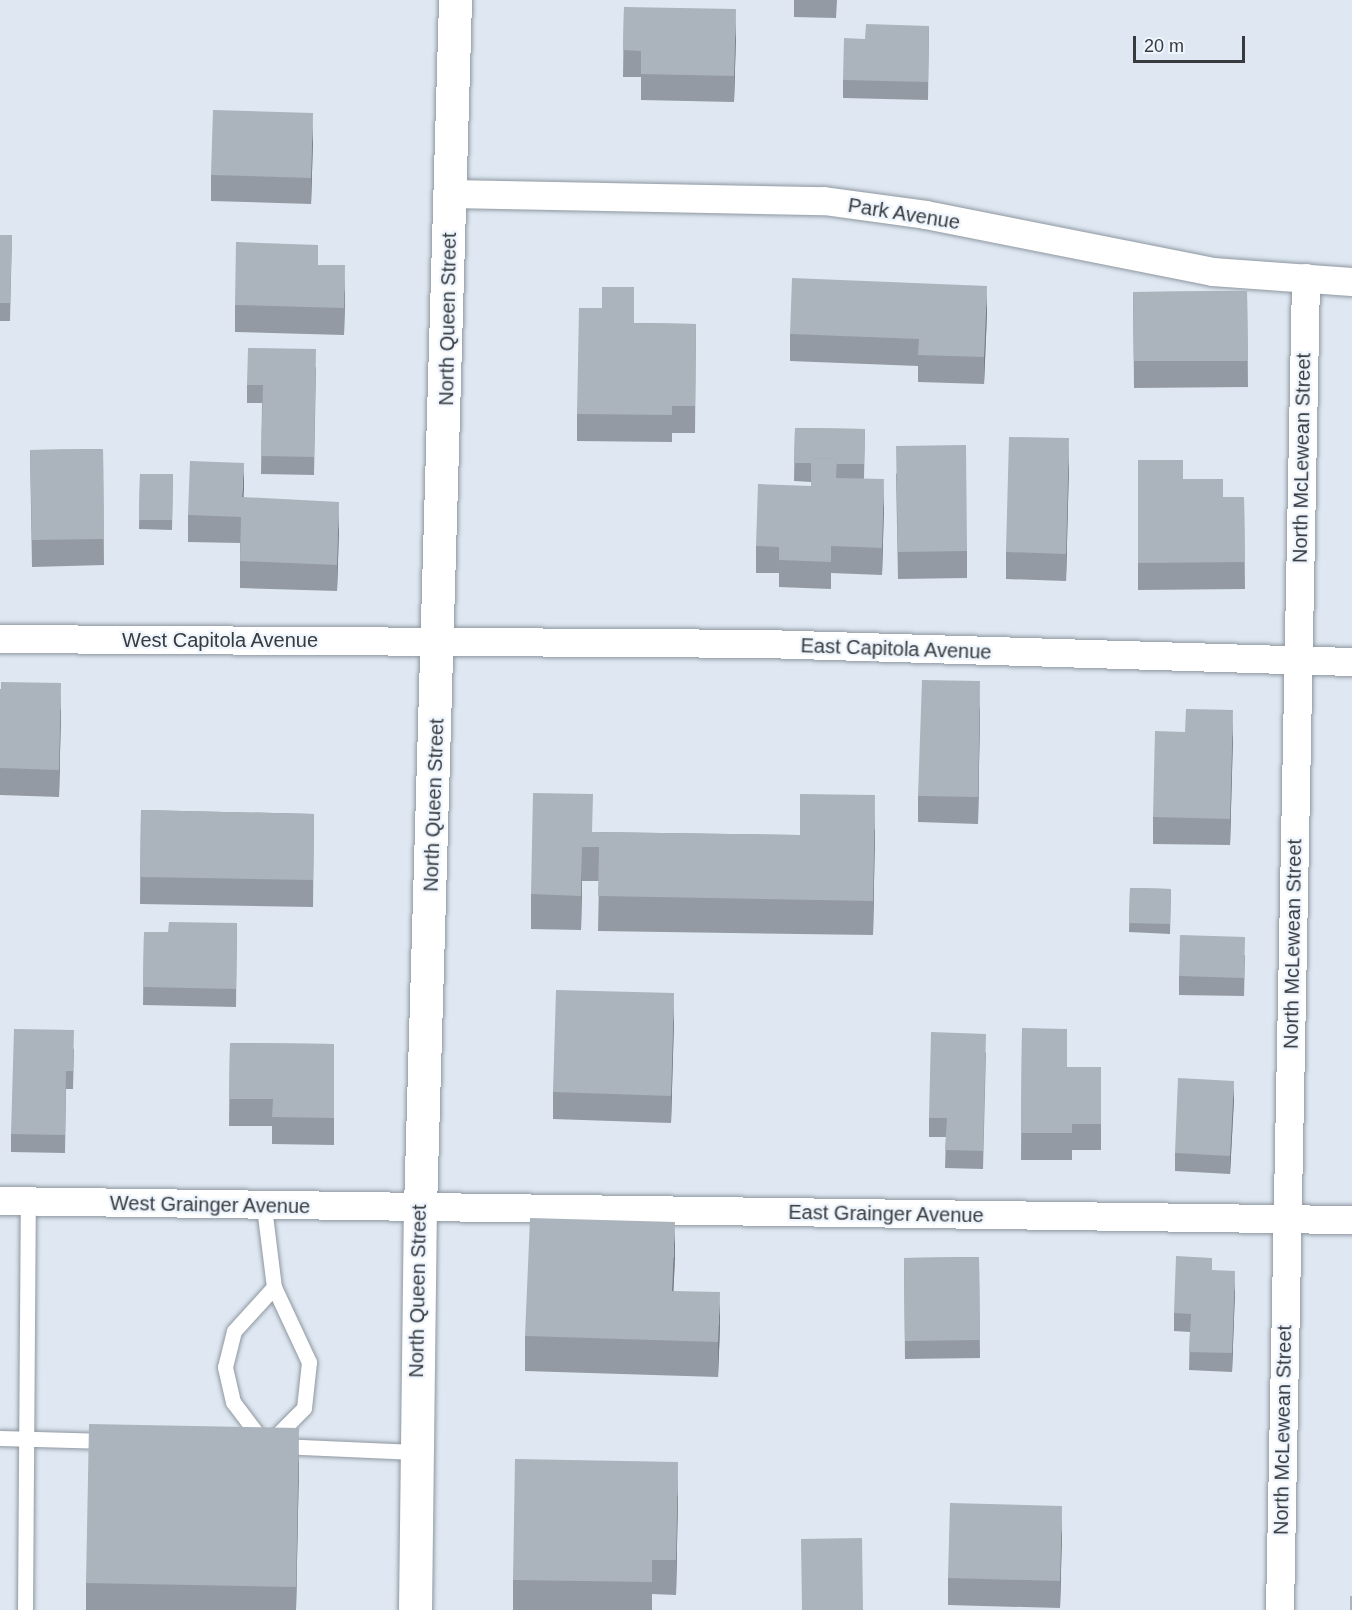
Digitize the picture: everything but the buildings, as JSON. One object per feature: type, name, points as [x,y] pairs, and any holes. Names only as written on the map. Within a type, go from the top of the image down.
[{"type":"main road","name":"North Queen Street","points":[[415,1610],[415,1452],[420,1208],[440,642],[455,0]]},
{"type":"street","name":"Park Avenue","points":[[452,194],[834,202],[926,215],[1213,272],[1352,282]]},
{"type":"street","name":"North McLewean Street","points":[[1280,1610],[1306,278]]},
{"type":"street","name":"West Capitola Avenue","points":[[0,639],[440,642]]},
{"type":"street","name":"East Capitola Avenue","points":[[440,642],[765,644],[1352,662]]},
{"type":"street","name":"West Grainger Avenue","points":[[0,1201],[420,1208]]},
{"type":"street","name":"East Grainger Avenue","points":[[420,1208],[1352,1220]]},
{"type":"lane","points":[[25,1610],[28,1202]]},
{"type":"lane","points":[[264,1207],[274,1287],[309,1362],[304,1408],[266,1446]]},
{"type":"lane","points":[[266,1446],[232,1402],[225,1367],[234,1331],[274,1287]]},
{"type":"lane","points":[[0,1438],[123,1441]]},
{"type":"lane","points":[[242,1445],[415,1452]]}]
